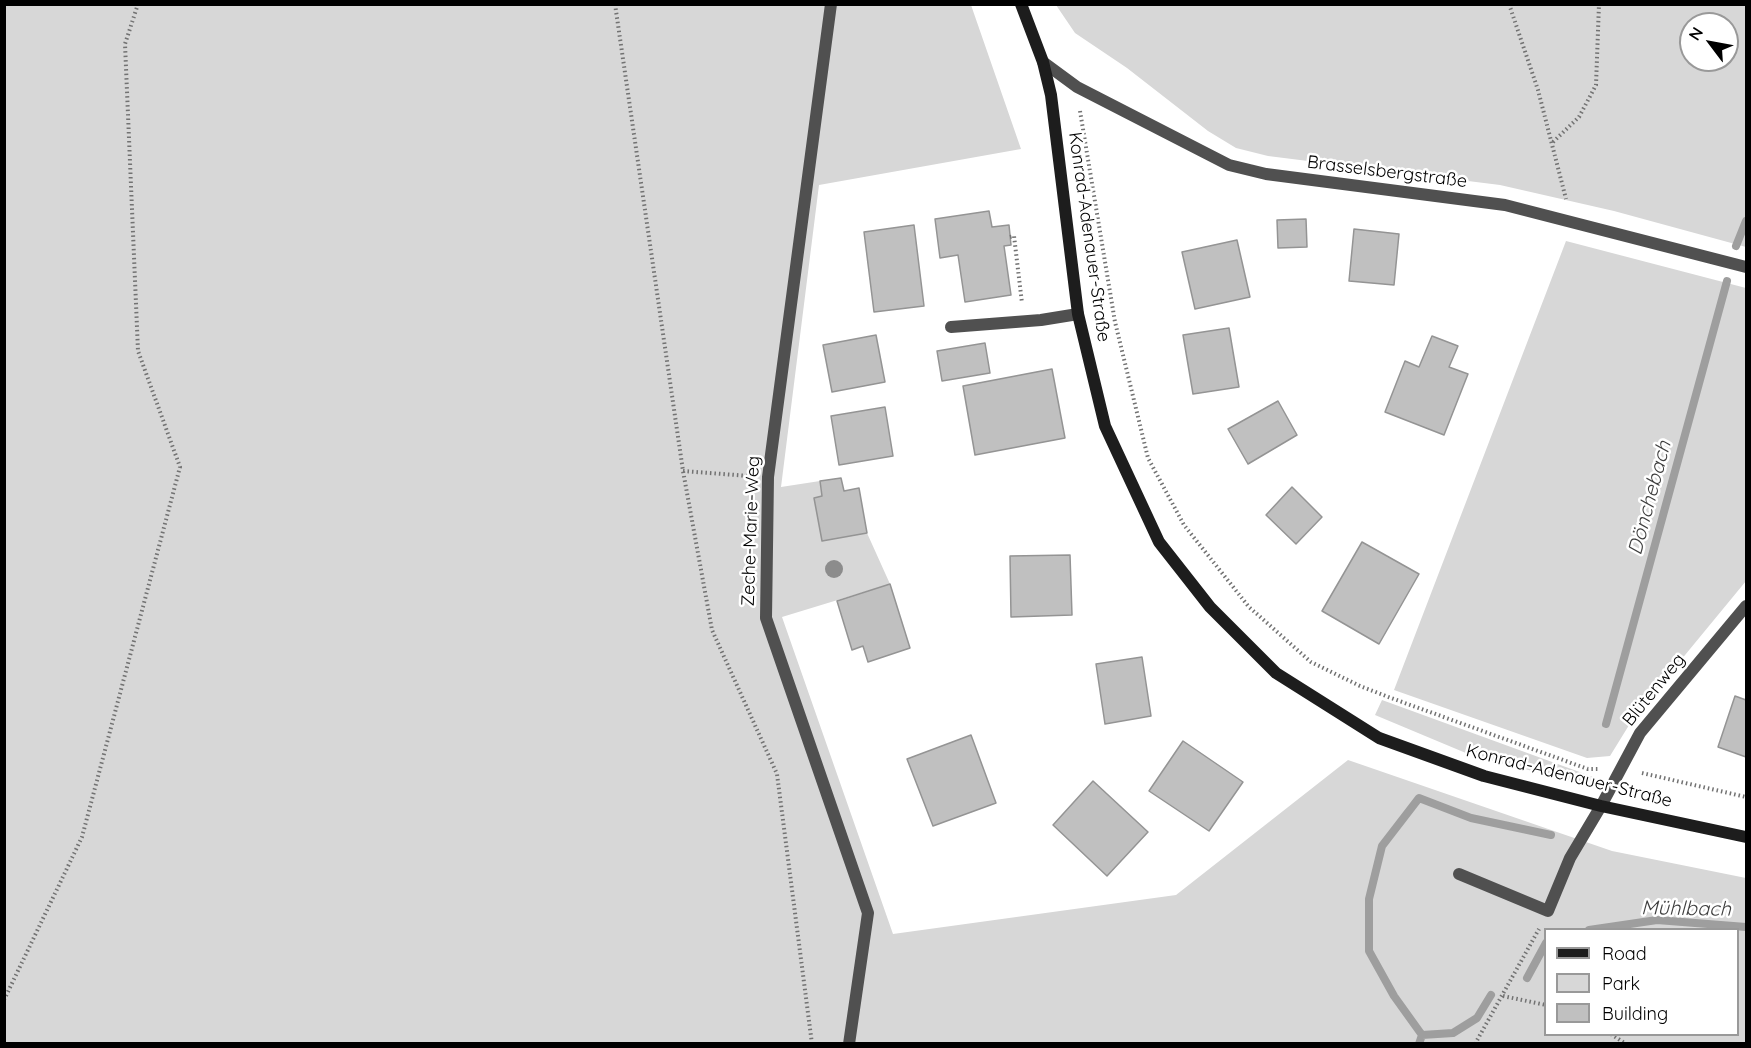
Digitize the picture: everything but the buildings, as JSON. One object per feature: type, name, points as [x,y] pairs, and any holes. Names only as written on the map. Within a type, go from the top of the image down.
[{"type":"main road","name":"Konrad-Adenauer-Straße","points":[[1021,4],[1043,62],[1052,95],[1078,314],[1105,426],[1159,542],[1210,608],[1276,673],[1379,738],[1484,776],[1601,806],[1746,837]]},
{"type":"street","name":"Zeche-Marie-Weg","points":[[831,4],[768,477],[766,618],[868,913],[849,1044]]},
{"type":"street","name":"Brasselsbergstraße","points":[[1043,62],[1077,87],[1229,165],[1266,174],[1505,205],[1746,267]]},
{"type":"street","points":[[951,327],[1041,320],[1078,314]]},
{"type":"street","name":"Blütenweg","points":[[1548,911],[1570,858],[1640,734],[1746,606]]},
{"type":"street","points":[[1459,874],[1548,911]]},
{"type":"path","points":[[4,1000],[82,837],[180,467],[138,351],[125,44],[138,4]]},
{"type":"path","points":[[615,4],[683,471],[712,630],[777,774],[812,1044]]},
{"type":"path","points":[[1509,4],[1538,90],[1570,222]]},
{"type":"path","points":[[1552,142],[1579,117],[1596,85],[1599,4]]},
{"type":"path","points":[[1077,87],[1115,322],[1148,458],[1184,525],[1249,607],[1311,662],[1360,686],[1588,769],[1621,769],[1746,797]]},
{"type":"path","points":[[1010,237],[1014,236],[1021,295]]},
{"type":"path","points":[[683,471],[768,477]]},
{"type":"path","points":[[4,484],[4,506]]},
{"type":"path","points":[[1475,1044],[1548,911]]},
{"type":"path","points":[[1503,996],[1544,1005]]},
{"type":"path","points":[[1613,1036],[1626,1044]]},
{"type":"green space","points":[[5,5],[971,5],[1021,149],[819,185],[781,487],[820,481],[822,496],[814,498],[822,541],[867,533],[890,584],[782,617],[893,934],[1176,895],[1348,760],[1612,851],[1746,878],[1746,1043],[5,1044]]},
{"type":"green space","points":[[1056,5],[1746,5],[1746,247],[1614,211],[1500,185],[1268,156],[1236,148],[1208,131],[1127,68],[1075,33]]},
{"type":"green space","points":[[1566,241],[1746,288],[1746,581],[1634,717],[1610,756],[1587,758],[1394,690]]},
{"type":"green space","points":[[1382,700],[1596,778],[1584,784],[1473,756],[1375,715]]},
{"type":"waterway","name":"Dönchebach","points":[[1736,246],[1746,221]]},
{"type":"waterway","name":"Dönchebach","points":[[1606,724],[1727,281]]},
{"type":"waterway","name":"Dönchebach","points":[[1419,1044],[1422,1035],[1394,996],[1369,951],[1369,899],[1382,846],[1419,798],[1471,818],[1551,835]]},
{"type":"waterway","name":"Mühlbach","points":[[1603,928],[1657,920],[1746,927]]},
{"type":"waterway","name":"Mühlbach","points":[[1527,978],[1544,947]]},
{"type":"waterway","name":"Mühlbach","points":[[1422,1035],[1453,1033],[1477,1018],[1491,995]]}]
